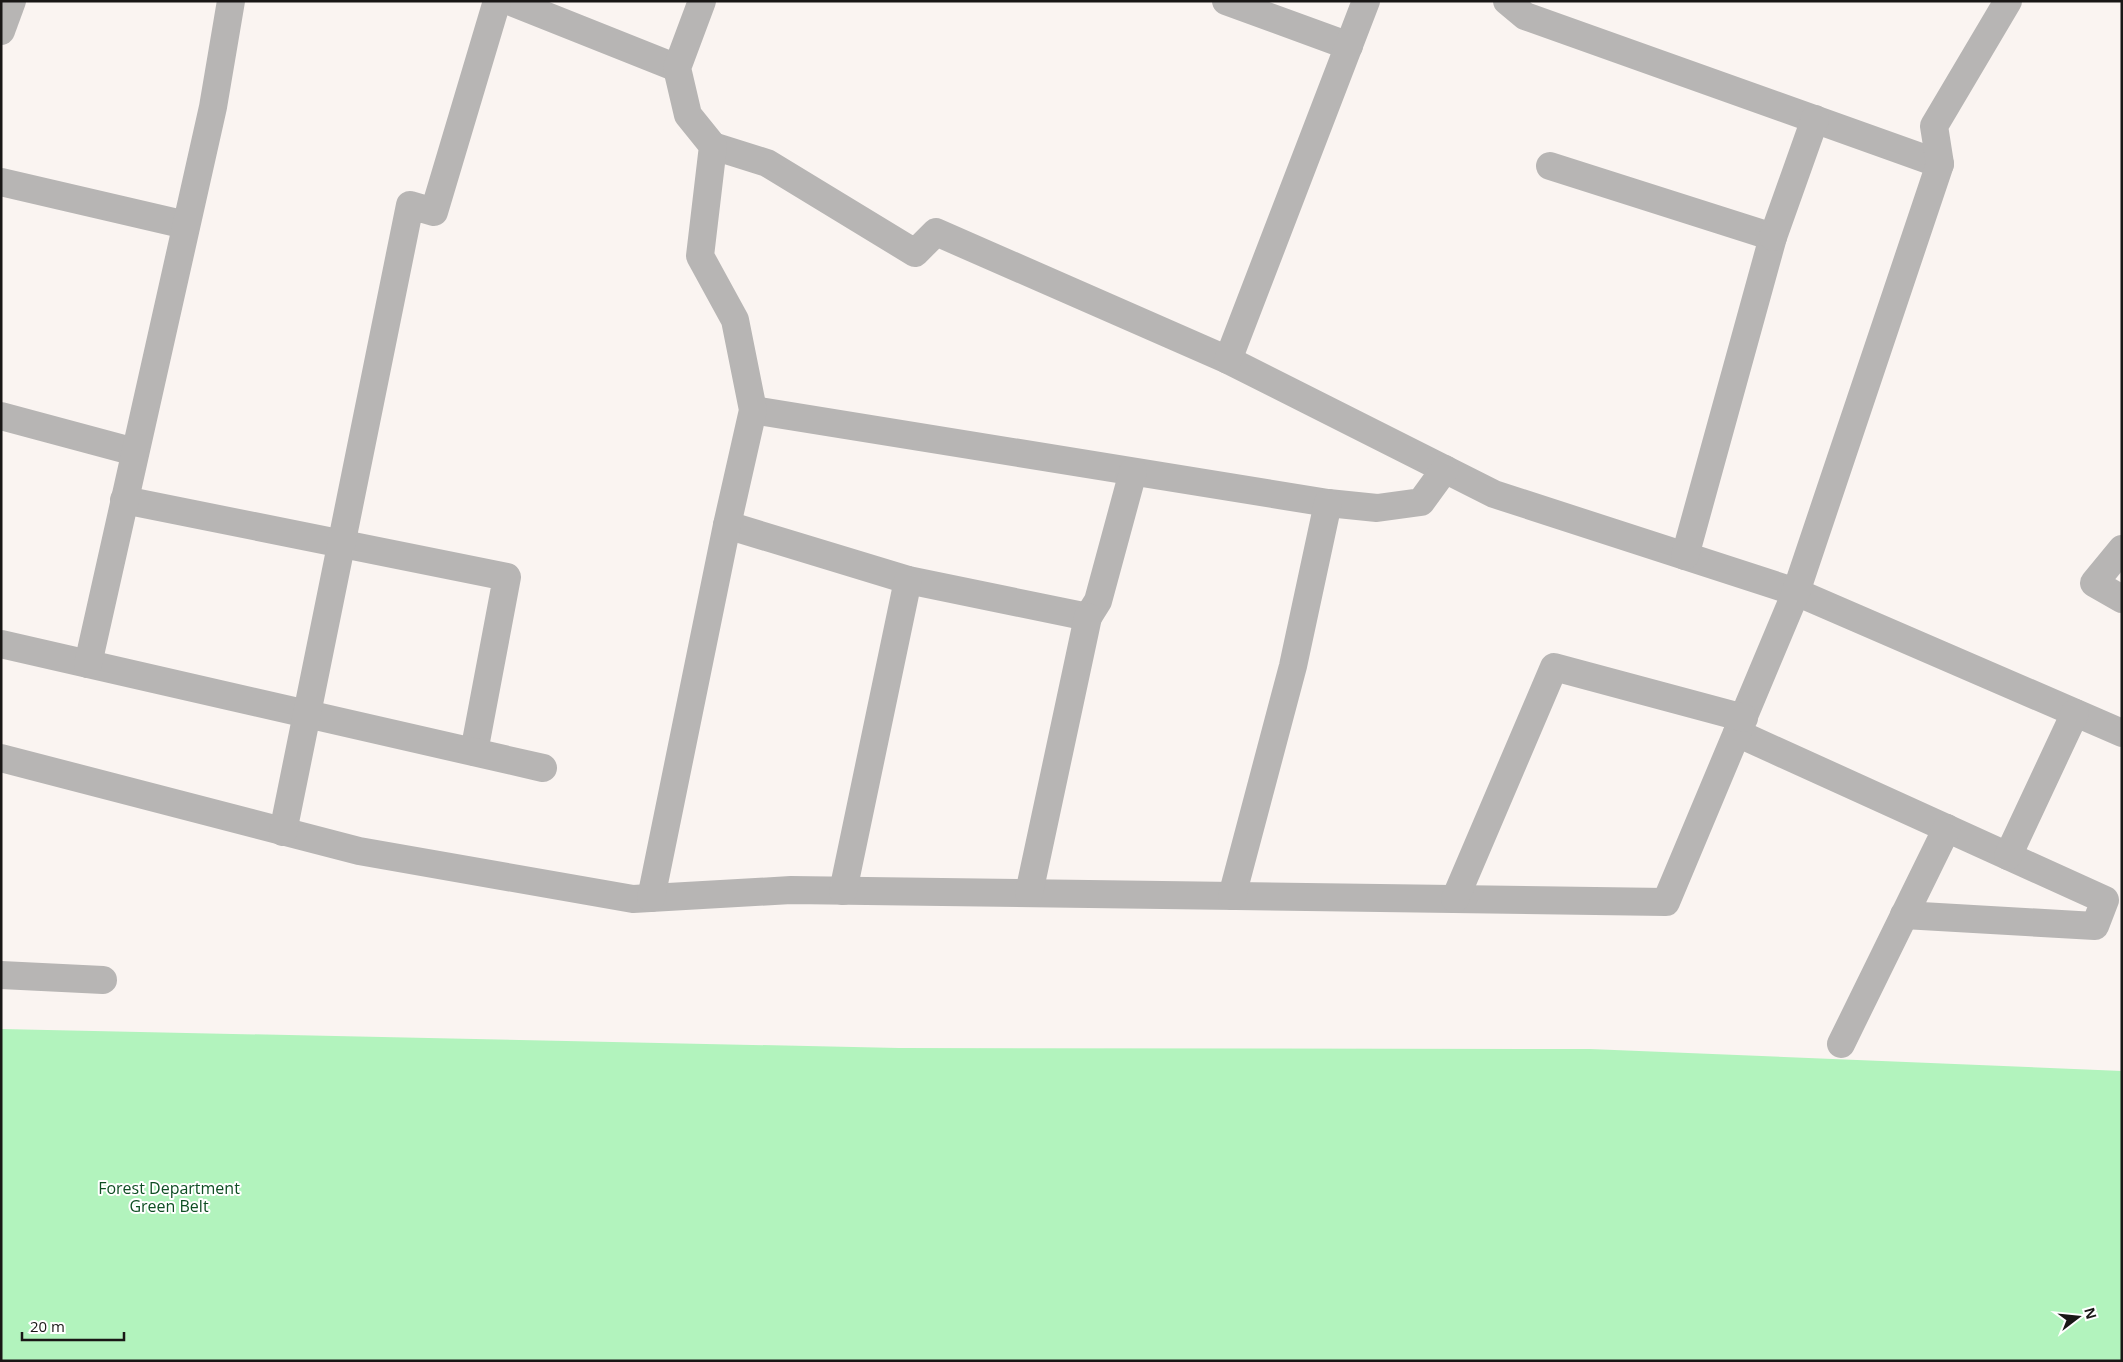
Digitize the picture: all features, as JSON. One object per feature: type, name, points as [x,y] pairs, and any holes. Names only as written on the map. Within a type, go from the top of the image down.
[{"type":"street","points":[[1,31],[12,1]]},
{"type":"street","points":[[88,664],[212,107],[231,1]]},
{"type":"street","points":[[283,832],[410,205],[434,212],[497,1]]},
{"type":"street","points":[[509,1],[678,68]]},
{"type":"street","points":[[702,1],[678,68],[688,115],[713,146],[767,163],[916,253],[936,232],[1228,360],[1494,494],[1796,592],[2122,733]]},
{"type":"street","points":[[1226,1],[1349,46]]},
{"type":"street","points":[[1228,360],[1366,1]]},
{"type":"street","points":[[1507,1],[1525,16],[1940,164]]},
{"type":"street","points":[[1,758],[359,851],[633,899],[791,890],[842,890],[1666,902],[1796,592],[1940,164],[1934,126],[2005,2]]},
{"type":"street","points":[[1685,556],[1773,237],[1815,120]]},
{"type":"street","points":[[651,898],[727,525],[753,410],[735,320],[700,256],[713,146]]},
{"type":"street","points":[[1550,166],[1773,237]]},
{"type":"street","points":[[1,182],[186,225]]},
{"type":"street","points":[[753,410],[1328,503],[1377,508],[1421,502],[1445,469]]},
{"type":"street","points":[[1,416],[135,452]]},
{"type":"street","points":[[1029,893],[1088,617],[1098,601],[1133,472]]},
{"type":"street","points":[[124,500],[507,577],[474,752]]},
{"type":"street","points":[[1232,896],[1293,666],[1328,503]]},
{"type":"street","points":[[727,525],[908,580],[1088,617]]},
{"type":"street","points":[[2122,549],[2094,583],[2122,599]]},
{"type":"street","points":[[842,890],[908,580]]},
{"type":"street","points":[[1,644],[544,768]]},
{"type":"street","points":[[1455,899],[1554,667],[1740,725],[1947,828],[2106,900],[2095,926],[1904,915]]},
{"type":"street","points":[[2008,856],[2075,713]]},
{"type":"street","points":[[1841,1044],[1947,828]]},
{"type":"street","points":[[1,975],[103,980]]},
{"type":"green space","name":"Forest Department Green Belt","points":[[1,1029],[899,1048],[1590,1049],[2122,1071],[2122,1361],[1,1361]]}]
